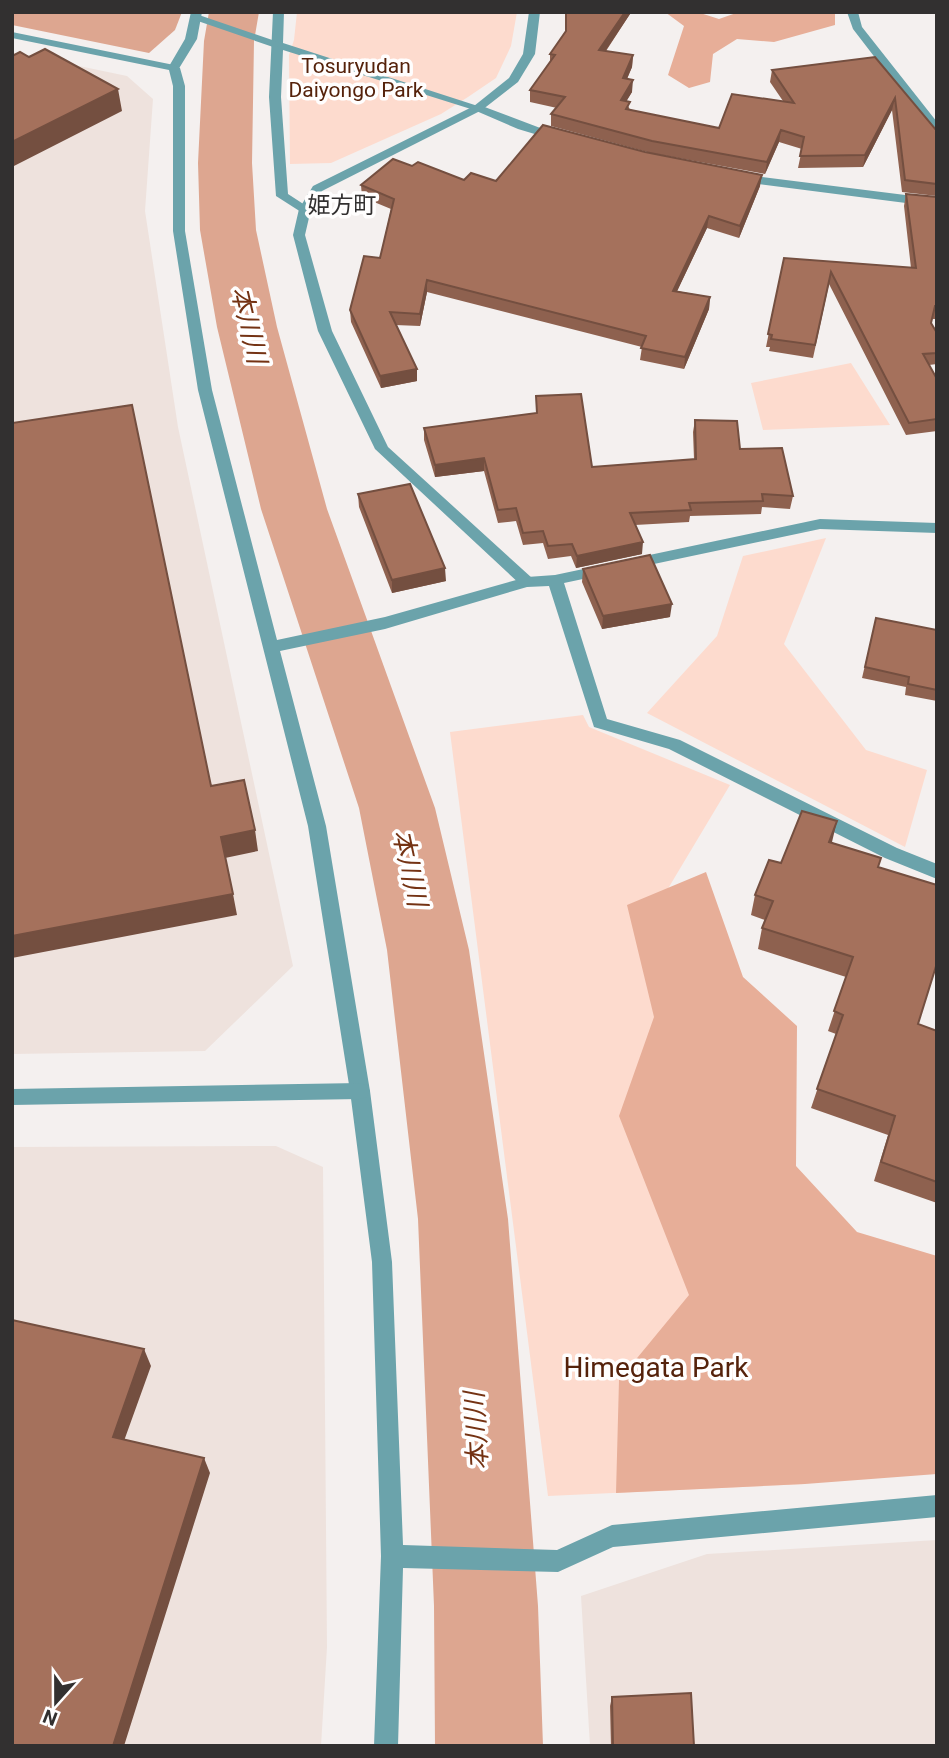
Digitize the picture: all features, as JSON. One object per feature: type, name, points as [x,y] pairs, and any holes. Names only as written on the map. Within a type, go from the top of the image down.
[{"type":"street","points":[[279,12],[275,97],[282,196],[305,209]]},
{"type":"street","points":[[527,582],[382,449],[325,331],[299,235],[305,209],[317,190],[478,108],[514,80],[529,54],[535,12]]},
{"type":"street","points":[[852,12],[858,27],[937,130]]},
{"type":"street","points":[[386,1746],[392,1556],[382,1262],[360,1091],[317,825],[203,377],[179,231],[179,86],[174,68],[191,39],[196,15],[278,45],[478,108],[522,126],[574,142]]},
{"type":"street","points":[[12,35],[174,68]]},
{"type":"street","points":[[721,175],[937,203]]},
{"type":"street","points":[[273,647],[385,623],[527,582],[555,580],[820,524],[937,528]]},
{"type":"street","points":[[555,580],[600,723],[674,744],[891,853],[937,872]]},
{"type":"street","points":[[12,1097],[360,1091]]},
{"type":"street","points":[[392,1556],[558,1561],[612,1536],[937,1506]]},
{"type":"shaded area","points":[[12,12],[182,12],[175,30],[149,53],[12,25]]},
{"type":"shaded area","points":[[12,52],[127,76],[153,99],[145,211],[178,427],[293,966],[205,1051],[12,1054]]},
{"type":"shaded area","points":[[276,1146],[323,1167],[327,1647],[321,1746],[12,1746],[12,1147]]},
{"type":"shaded area","points":[[937,1540],[937,1746],[590,1746],[581,1596],[707,1554]]},
{"type":"green space","name":"Tosuryudan Daiyongo Park","points":[[297,12],[517,12],[511,46],[496,78],[468,97],[441,114],[331,163],[290,164],[289,55],[294,40]]},
{"type":"green space","points":[[665,12],[697,12],[719,19],[739,12],[835,12],[835,25],[774,42],[737,39],[713,54],[710,82],[689,88],[668,75],[684,26]]},
{"type":"green space","points":[[851,363],[890,425],[763,430],[751,383]]},
{"type":"green space","points":[[826,538],[784,644],[866,750],[927,770],[905,847],[647,713],[717,636],[743,556]]},
{"type":"green space","name":"Himegata Park","points":[[583,715],[589,727],[730,785],[660,902],[805,1484],[548,1496],[450,732]]},
{"type":"green space","points":[[706,872],[743,977],[797,1026],[796,1166],[857,1232],[937,1256],[937,1474],[805,1484],[616,1493],[619,1380],[689,1295],[619,1116],[654,1017],[627,905]]},
{"type":"building","points":[[566,12],[625,12],[599,50],[633,55],[623,78],[633,80],[621,100],[630,102],[626,109],[719,128],[732,94],[794,103],[772,70],[875,57],[937,131],[937,184],[905,180],[895,98],[865,155],[800,156],[804,137],[781,130],[767,162],[652,141],[551,114],[565,97],[530,90],[555,55],[550,54],[566,31]]},
{"type":"building","points":[[45,49],[118,89],[12,142],[12,56],[20,52],[29,57]]},
{"type":"building","points":[[543,125],[645,152],[762,175],[740,226],[709,216],[673,291],[710,297],[685,357],[641,348],[646,336],[427,280],[420,314],[390,312],[417,369],[380,376],[350,310],[364,256],[380,258],[394,199],[361,185],[393,159],[412,166],[418,162],[464,180],[471,173],[496,181]]},
{"type":"building","points":[[906,194],[937,197],[937,306],[931,323],[937,333],[937,353],[923,354],[937,379],[937,419],[909,423],[831,272],[815,345],[771,339],[772,335],[768,334],[784,258],[916,268]]},
{"type":"building","points":[[581,394],[592,467],[696,459],[695,420],[737,421],[740,449],[782,448],[793,496],[762,494],[763,501],[689,503],[691,510],[630,513],[643,542],[577,556],[572,544],[548,546],[543,531],[523,533],[516,508],[498,510],[484,458],[435,465],[424,428],[537,413],[536,396]]},
{"type":"building","points":[[132,405],[211,786],[244,780],[255,830],[221,837],[233,894],[12,936],[12,423]]},
{"type":"building","points":[[410,484],[445,568],[392,580],[358,494]]},
{"type":"building","points":[[650,555],[672,604],[603,616],[583,569]]},
{"type":"building","points":[[876,618],[937,630],[937,690],[908,684],[909,677],[865,667]]},
{"type":"building","points":[[802,811],[837,821],[829,842],[881,858],[878,867],[937,885],[937,963],[918,1024],[937,1031],[937,1182],[881,1162],[895,1116],[817,1089],[843,1015],[834,1011],[853,957],[762,928],[773,901],[755,895],[769,860],[781,863]]},
{"type":"building","points":[[12,1320],[144,1349],[113,1437],[204,1458],[113,1746],[12,1746]]},
{"type":"building","points":[[691,1693],[694,1746],[613,1746],[612,1697]]},
{"type":"waterway","name":"本川川","points":[[234,12],[229,41],[225,163],[228,230],[247,327],[294,509],[397,808],[428,950],[463,1219],[486,1606],[489,1746]]},
{"type":"district","name":"姫方町","points":[[342,205]]}]
